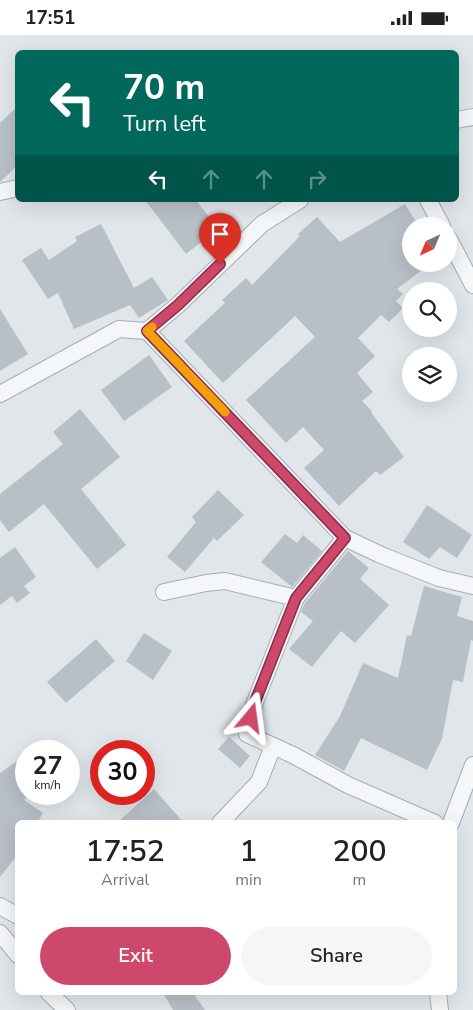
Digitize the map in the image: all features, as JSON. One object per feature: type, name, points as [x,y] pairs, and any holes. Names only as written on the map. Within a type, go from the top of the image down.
[{"type":"street","points":[[459,119],[473,117]]},
{"type":"street","points":[[0,192],[15,189]]},
{"type":"street","points":[[147,331],[178,305],[262,224],[297,202]]},
{"type":"street","points":[[429,202],[437,217]]},
{"type":"street","points":[[458,256],[473,285]]},
{"type":"street","points":[[0,394],[119,329],[147,331],[345,538],[438,578],[473,586]]},
{"type":"street","points":[[345,538],[296,598],[255,702],[247,734],[348,785],[428,820]]},
{"type":"street","points":[[164,592],[225,581],[296,598]]},
{"type":"street","points":[[223,820],[259,782],[273,746]]},
{"type":"street","points":[[453,820],[473,765]]},
{"type":"street","points":[[0,906],[15,915]]},
{"type":"street","points":[[0,933],[15,951]]},
{"type":"street","points":[[50,995],[67,1010]]},
{"type":"street","points":[[438,995],[440,1010]]},
{"type":"building","points":[[15,109],[15,168],[0,182],[0,123]]},
{"type":"building","points":[[147,202],[198,202],[218,229],[186,254]]},
{"type":"building","points":[[405,204],[413,217],[402,217],[402,273],[418,273],[406,282],[402,282],[402,285],[397,289],[402,295],[396,301],[402,309],[389,322],[381,315],[358,338],[375,356],[357,373],[373,392],[362,401],[372,411],[404,457],[380,475],[376,471],[339,506],[304,468],[324,450],[303,427],[286,443],[246,400],[315,337],[295,316],[223,383],[184,341],[225,303],[222,300],[246,278],[252,285],[300,236],[298,234],[317,217],[340,242]]},
{"type":"building","points":[[101,224],[134,288],[152,277],[168,300],[139,318],[130,305],[74,329],[58,293],[48,299],[22,260],[41,248],[49,260],[77,241],[75,237]]},
{"type":"building","points":[[0,309],[28,354],[0,371]]},
{"type":"building","points":[[149,355],[172,387],[124,421],[101,390]]},
{"type":"building","points":[[80,409],[120,457],[81,489],[126,545],[97,569],[44,504],[9,532],[0,520],[0,494],[63,444],[53,432]]},
{"type":"building","points":[[218,490],[244,515],[217,541],[214,538],[185,572],[167,557],[196,522],[192,517]]},
{"type":"building","points":[[427,505],[472,535],[457,558],[440,547],[429,559],[403,542]]},
{"type":"building","points":[[285,534],[297,543],[303,535],[322,551],[292,587],[261,562]]},
{"type":"building","points":[[15,547],[36,577],[24,586],[30,593],[17,603],[12,596],[0,605],[0,558]]},
{"type":"building","points":[[348,551],[369,568],[360,579],[389,605],[355,643],[341,631],[312,667],[289,649],[313,621],[301,612],[305,603]]},
{"type":"building","points":[[424,586],[462,597],[457,616],[473,621],[473,641],[471,640],[463,682],[453,680],[442,739],[427,770],[361,738],[344,771],[315,755],[340,716],[363,663],[398,678],[407,635],[411,636]]},
{"type":"building","points":[[144,633],[172,651],[153,680],[126,661]]},
{"type":"building","points":[[96,639],[115,661],[66,703],[47,682]]},
{"type":"building","points":[[229,737],[250,756],[240,768],[218,749]]},
{"type":"building","points":[[15,763],[15,805],[31,805],[43,813],[39,820],[15,820],[15,858],[0,877],[0,773]]},
{"type":"building","points":[[155,790],[181,820],[120,820],[137,805],[155,805]]},
{"type":"building","points":[[164,995],[194,995],[205,1010],[173,1010]]},
{"type":"slow traffic","points":[[152,327],[147,331],[225,412]]},
{"type":"route","points":[[220,264],[178,305],[147,331],[345,538],[296,598],[255,702],[251,718]]}]
